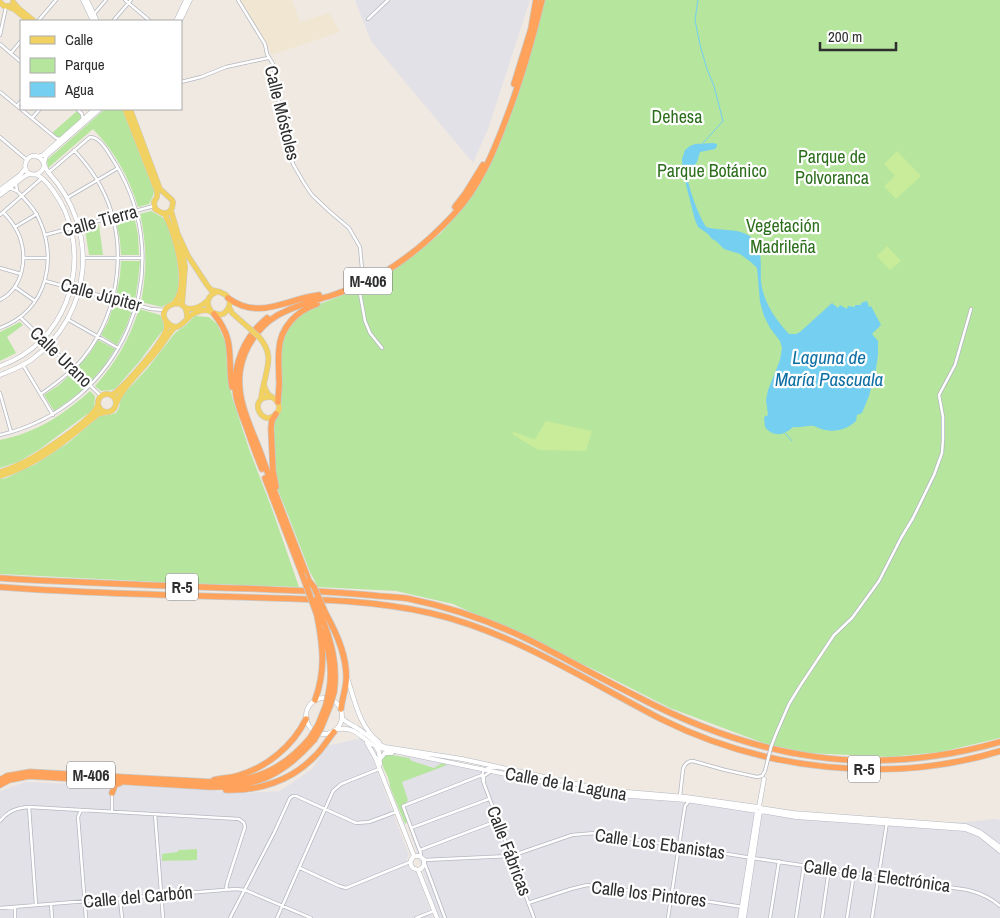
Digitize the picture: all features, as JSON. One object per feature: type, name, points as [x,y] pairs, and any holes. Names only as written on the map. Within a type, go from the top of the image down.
[{"type":"highway","name":"M-406","points":[[341,709],[346,679],[345,665],[339,641],[322,615],[280,518],[242,416],[236,398],[237,366],[248,338],[266,319],[284,307],[346,287],[394,262],[434,231],[451,212],[478,174],[494,142],[509,99],[537,0]]},
{"type":"highway","name":"M-406","points":[[278,402],[280,380],[279,348],[282,334],[296,315],[304,309],[359,288],[415,251],[455,214],[481,177],[497,144],[513,100],[528,56],[542,0]]},
{"type":"highway","name":"M-406","points":[[315,700],[321,684],[323,660],[322,615],[304,573],[293,538],[241,400],[240,370],[245,353],[259,330],[277,316],[296,307],[358,286],[395,265]]},
{"type":"highway","name":"M-406","points":[[228,298],[236,304],[261,309],[277,307],[310,296],[319,296]]},
{"type":"highway","points":[[213,313],[224,328],[228,342],[235,402],[243,427],[280,518]]},
{"type":"highway","points":[[276,414],[272,420],[271,428],[273,471],[293,538]]},
{"type":"highway","name":"R-5","points":[[0,578],[147,586],[349,592],[407,599],[436,605],[480,619],[524,637],[641,699],[693,724],[780,751],[840,760],[911,759],[980,748],[1000,742]]},
{"type":"highway","name":"R-5","points":[[0,587],[94,593],[326,600],[407,608],[476,627],[521,645],[662,719],[719,744],[773,759],[807,765],[885,769],[917,767],[976,758],[1000,751]]},
{"type":"highway","points":[[407,608],[427,616]]},
{"type":"highway","name":"M-406","points":[[0,780],[7,776],[30,772],[224,787],[238,786],[275,774],[302,753],[320,727],[328,706],[332,692],[331,673],[322,627],[322,615]]},
{"type":"highway","points":[[597,688],[615,694]]},
{"type":"highway","points":[[656,703],[674,714]]},
{"type":"highway","name":"M-406","points":[[0,785],[9,780],[29,776],[184,783],[238,776],[257,768],[285,748],[294,739],[306,719]]},
{"type":"highway","name":"M-406","points":[[184,783],[204,789],[239,790],[262,787],[292,775],[316,756],[336,730]]},
{"type":"highway","points":[[100,780],[107,783],[112,793]]},
{"type":"highway","points":[[112,793],[114,785],[130,782]]},
{"type":"main road","points":[[7,7],[12,5],[14,1],[18,8],[33,20]]},
{"type":"main road","points":[[0,2],[2,5],[14,9],[28,20]]},
{"type":"main road","points":[[112,395],[155,348],[167,329],[165,312],[177,300],[180,291],[181,267],[175,239],[168,219],[164,214],[157,211],[154,206],[157,190],[126,110]]},
{"type":"main road","points":[[130,110],[160,189],[172,200],[171,211],[182,247],[185,267],[184,307],[187,318]]},
{"type":"main road","points":[[156,197],[166,194]]},
{"type":"main road","points":[[164,214],[171,211]]},
{"type":"main road","points":[[176,230],[188,256],[207,285],[211,290],[224,293],[228,298],[229,307],[232,312],[265,344],[269,364],[258,409],[261,415],[270,418],[276,414],[279,408],[278,402],[266,391],[264,385]]},
{"type":"main road","points":[[174,304],[189,309],[200,306],[212,294],[217,292]]},
{"type":"main road","points":[[207,301],[208,308],[213,313]]},
{"type":"main road","points":[[222,314],[229,307]]},
{"type":"main road","points":[[0,476],[18,470],[37,460],[98,414],[114,410],[121,393],[158,350],[170,332],[175,327],[184,323],[192,314],[203,310],[213,313],[230,314],[238,318]]},
{"type":"main road","points":[[166,322],[175,327]]},
{"type":"main road","points":[[0,472],[17,466],[54,444],[96,410],[101,396],[106,394],[112,395],[117,402]]},
{"type":"main road","points":[[261,400],[264,397],[271,396]]},
{"type":"main road","points":[[98,405],[101,410],[106,412]]},
{"type":"street","points":[[39,20],[56,0]]},
{"type":"street","points":[[83,0],[91,19]]},
{"type":"street","points":[[87,0],[91,19]]},
{"type":"street","points":[[91,19],[106,0]]},
{"type":"street","points":[[125,0],[130,2],[149,20]]},
{"type":"street","points":[[176,20],[186,0]]},
{"type":"street","points":[[180,20],[186,0]]},
{"type":"street","name":"Calle Móstoles","points":[[238,0],[265,44],[268,56],[273,64],[281,123],[293,164],[312,194],[349,228],[360,247],[362,269]]},
{"type":"street","points":[[382,0],[384,4]]},
{"type":"street","points":[[368,19],[388,0]]},
{"type":"street","points":[[114,20],[130,2]]},
{"type":"street","points":[[0,35],[7,7]]},
{"type":"street","points":[[11,53],[20,42]]},
{"type":"street","points":[[0,44],[20,61]]},
{"type":"street","points":[[182,82],[201,77],[226,67],[268,56]]},
{"type":"street","points":[[0,92],[20,108]]},
{"type":"street","points":[[17,106],[20,102]]},
{"type":"street","points":[[22,110],[56,138],[61,139]]},
{"type":"street","points":[[32,118],[39,110]]},
{"type":"street","points":[[78,110],[82,114],[83,120]]},
{"type":"street","points":[[0,190],[20,175],[25,169],[27,160],[33,156],[43,155],[94,110]]},
{"type":"street","points":[[0,195],[25,176],[41,172],[46,156],[99,110]]},
{"type":"street","points":[[0,136],[27,160]]},
{"type":"street","points":[[0,436],[30,427],[53,415],[71,403],[90,386],[105,369],[119,348],[136,305],[141,282],[142,258],[136,211],[118,168],[106,151],[94,137],[90,137],[48,172]]},
{"type":"street","points":[[41,394],[73,369],[98,336],[113,299],[117,280],[118,258],[113,218],[97,180],[74,150]]},
{"type":"street","points":[[0,376],[32,359],[55,338],[72,311],[80,290],[83,245],[79,227],[67,198],[48,172],[42,160],[38,157]]},
{"type":"street","points":[[67,198],[118,168]]},
{"type":"street","points":[[25,169],[29,174]]},
{"type":"street","points":[[0,366],[20,356],[42,339],[50,330],[66,304],[71,288],[75,247],[71,229],[60,202],[42,178],[36,174]]},
{"type":"street","points":[[0,215],[42,178]]},
{"type":"street","points":[[16,183],[17,191]]},
{"type":"street","points":[[0,328],[20,317],[31,308],[45,281],[48,266],[45,235],[37,214],[17,191],[9,188]]},
{"type":"street","name":"Calle Tierra","points":[[45,235],[154,206]]},
{"type":"street","points":[[0,300],[15,287],[21,274],[24,258],[22,243],[15,227],[4,212]]},
{"type":"street","points":[[15,227],[37,214]]},
{"type":"street","points":[[24,258],[48,258]]},
{"type":"street","points":[[83,258],[142,258]]},
{"type":"street","points":[[0,268],[21,274]]},
{"type":"street","name":"Calle Júpiter","points":[[45,281],[165,312]]},
{"type":"street","points":[[15,287],[35,301]]},
{"type":"street","points":[[359,288],[365,321],[373,337],[382,348]]},
{"type":"street","points":[[685,806],[681,798],[683,769],[684,765],[690,761],[760,777],[764,774],[771,747],[789,704],[834,635],[852,618],[879,581],[913,518],[934,475],[942,453],[943,417],[939,395],[955,365],[971,309]]},
{"type":"street","name":"Calle Urano","points":[[20,317],[101,396]]},
{"type":"street","points":[[67,319],[119,348]]},
{"type":"street","points":[[23,365],[53,415]]},
{"type":"street","points":[[0,393],[12,433]]},
{"type":"street","points":[[0,410],[5,409]]},
{"type":"street","points":[[345,665],[356,705],[366,728],[378,741],[395,748]]},
{"type":"street","points":[[380,769],[377,748],[371,744],[360,732],[356,727],[348,724],[343,719],[338,704],[333,700],[321,698],[310,704],[307,709],[306,719],[314,731],[327,735],[336,730],[350,729],[360,732],[385,747],[395,748]]},
{"type":"street","points":[[336,730],[343,719]]},
{"type":"street","points":[[360,732],[380,769],[414,856]]},
{"type":"street","name":"Calle de la Laguna","points":[[377,748],[603,794],[681,798],[689,801],[796,817],[966,826],[980,832],[1000,847]]},
{"type":"street","name":"Calle de la Laguna","points":[[395,748],[454,758],[604,790],[681,798],[759,811],[965,829],[980,835],[1000,851]]},
{"type":"street","points":[[379,761],[380,757],[385,753],[404,754]]},
{"type":"street","points":[[484,770],[497,768]]},
{"type":"street","points":[[277,918],[333,791],[338,785],[380,769]]},
{"type":"street","name":"Calle Fábricas","points":[[484,770],[482,775],[483,783],[534,918]]},
{"type":"street","points":[[483,783],[484,776],[490,772]]},
{"type":"street","points":[[445,918],[420,856],[420,850],[403,806],[482,775]]},
{"type":"street","points":[[744,918],[744,907],[764,779]]},
{"type":"street","points":[[112,793],[112,812]]},
{"type":"street","points":[[230,918],[290,798],[293,796],[356,823],[364,823],[396,812]]},
{"type":"street","points":[[411,828],[489,799]]},
{"type":"street","points":[[668,918],[685,806],[689,801]]},
{"type":"street","points":[[29,806],[36,905]]},
{"type":"street","points":[[0,821],[11,811],[29,806],[240,819],[245,827],[226,890]]},
{"type":"street","points":[[74,810],[78,817],[86,918]]},
{"type":"street","points":[[78,817],[81,810]]},
{"type":"street","points":[[759,811],[762,816],[767,812]]},
{"type":"street","points":[[155,814],[163,918]]},
{"type":"street","points":[[420,850],[497,821]]},
{"type":"street","points":[[872,918],[887,822]]},
{"type":"street","name":"Calle Los Ebanistas","points":[[424,862],[511,856],[572,835],[595,833],[752,857]]},
{"type":"street","points":[[300,868],[346,888],[410,862],[414,856]]},
{"type":"street","points":[[414,856],[420,856]]},
{"type":"street","name":"Calle de la Electrónica","points":[[752,857],[968,890],[988,898],[1000,906]]},
{"type":"street","points":[[410,862],[411,866],[418,870],[437,918]]},
{"type":"street","points":[[418,870],[423,868],[424,862]]},
{"type":"street","points":[[770,918],[779,862]]},
{"type":"street","points":[[796,918],[804,865]]},
{"type":"street","points":[[822,918],[829,869]]},
{"type":"street","points":[[847,918],[854,873]]},
{"type":"street","name":"Calle los Pintores","points":[[528,903],[570,888],[587,885],[744,907]]},
{"type":"street","points":[[245,890],[311,918]]},
{"type":"street","name":"Calle del Carbón","points":[[0,908],[245,890]]},
{"type":"street","points":[[120,899],[122,918]]},
{"type":"street","points":[[51,904],[52,918]]},
{"type":"street","points":[[14,906],[16,918]]},
{"type":"street","points":[[740,918],[744,907]]},
{"type":"street","points":[[416,918],[434,911]]},
{"type":"shaded area","points":[[240,0],[292,0],[300,22],[329,13],[340,32],[272,55]]},
{"type":"shaded area","points":[[355,0],[530,0],[488,129],[473,163],[371,41]]},
{"type":"shaded area","points":[[361,738],[370,751],[409,855],[406,861],[409,868],[417,874],[433,918],[0,918],[0,791],[25,782],[182,788],[244,793],[280,791],[312,769],[327,746]]},
{"type":"shaded area","points":[[385,754],[449,762],[593,795],[691,803],[878,826],[1000,820],[1000,918],[438,918]]},
{"type":"green space","points":[[545,0],[1000,0],[1000,738],[941,752],[890,757],[808,753],[766,744],[670,708],[599,672],[453,604],[396,591],[318,587],[310,572],[278,490],[274,473],[272,429],[274,420],[282,408],[279,395],[281,341],[288,326],[298,316],[317,305],[362,288],[384,276],[413,256],[441,233],[469,200],[500,144]]},
{"type":"green space","points":[[104,110],[122,110],[154,191],[153,196],[149,204],[138,207],[120,165],[93,129],[48,168],[47,160]]},
{"type":"green space","points":[[77,111],[81,115],[81,120],[61,138],[52,133]]},
{"type":"green space","points":[[897,151],[921,176],[896,199],[884,186],[895,176],[884,164]]},
{"type":"green space","points":[[151,211],[163,218],[168,225],[177,259],[178,292],[171,302],[162,307],[141,302],[145,258],[140,214]]},
{"type":"green space","points":[[134,216],[138,235],[139,255],[121,255],[116,221]]},
{"type":"green space","points":[[99,225],[103,255],[89,255],[85,229]]},
{"type":"green space","points":[[887,246],[901,261],[890,270],[877,256]]},
{"type":"green space","points":[[121,261],[140,261],[135,300],[116,295]]},
{"type":"green space","points":[[114,303],[133,308],[117,345],[101,335],[108,322]]},
{"type":"green space","points":[[139,309],[160,315],[164,325],[163,330],[139,362],[116,388],[101,391],[95,386],[122,350]]},
{"type":"green space","points":[[195,316],[209,317],[217,324],[226,343],[227,368],[232,397],[299,587],[0,574],[0,479],[36,464],[68,443],[100,416],[116,413],[121,397],[147,369],[175,333]]},
{"type":"green space","points":[[20,322],[23,325],[7,337],[16,353],[0,361],[0,332]]},
{"type":"green space","points":[[98,340],[115,349],[91,381],[77,368]]},
{"type":"green space","points":[[72,373],[86,387],[54,411],[44,395]]},
{"type":"green space","points":[[90,391],[95,396],[94,409],[40,449],[18,462],[0,468],[0,440],[37,428],[70,408]]},
{"type":"green space","points":[[546,421],[592,431],[586,451],[538,450],[512,434],[514,432],[535,439]]},
{"type":"green space","points":[[387,754],[409,758],[412,761],[434,768],[442,763],[447,765],[402,782],[408,800],[404,806],[407,822],[405,824],[382,765],[382,757]]},
{"type":"green space","points":[[197,849],[197,860],[162,861],[162,854],[179,850]]},
{"type":"water","name":"Laguna de María Pascuala","points":[[695,144],[717,144],[715,149],[700,152],[697,162],[687,177],[697,209],[706,227],[738,231],[748,235],[758,245],[761,259],[762,288],[766,301],[772,313],[789,334],[800,332],[832,303],[838,308],[840,305],[847,309],[848,306],[855,307],[855,305],[861,305],[861,303],[867,301],[881,325],[872,334],[878,341],[878,355],[869,396],[862,413],[857,415],[856,421],[844,429],[831,431],[814,426],[793,427],[782,434],[775,434],[765,427],[764,417],[768,415],[766,400],[768,390],[780,360],[782,348],[780,341],[764,316],[760,302],[757,268],[740,254],[724,249],[698,227],[683,173],[682,159],[685,150]]},
{"type":"waterway","points":[[698,0],[695,20],[700,45],[714,86],[723,121],[703,143]]},
{"type":"waterway","points":[[785,433],[792,441]]},
{"type":"park label","name":"Dehesa","points":[[677,117]]},
{"type":"park label","name":"Parque de Polvoranca","points":[[832,167]]},
{"type":"park label","name":"Parque Botánico","points":[[712,171]]},
{"type":"park label","name":"Vegetación Madrileña","points":[[783,236]]}]
